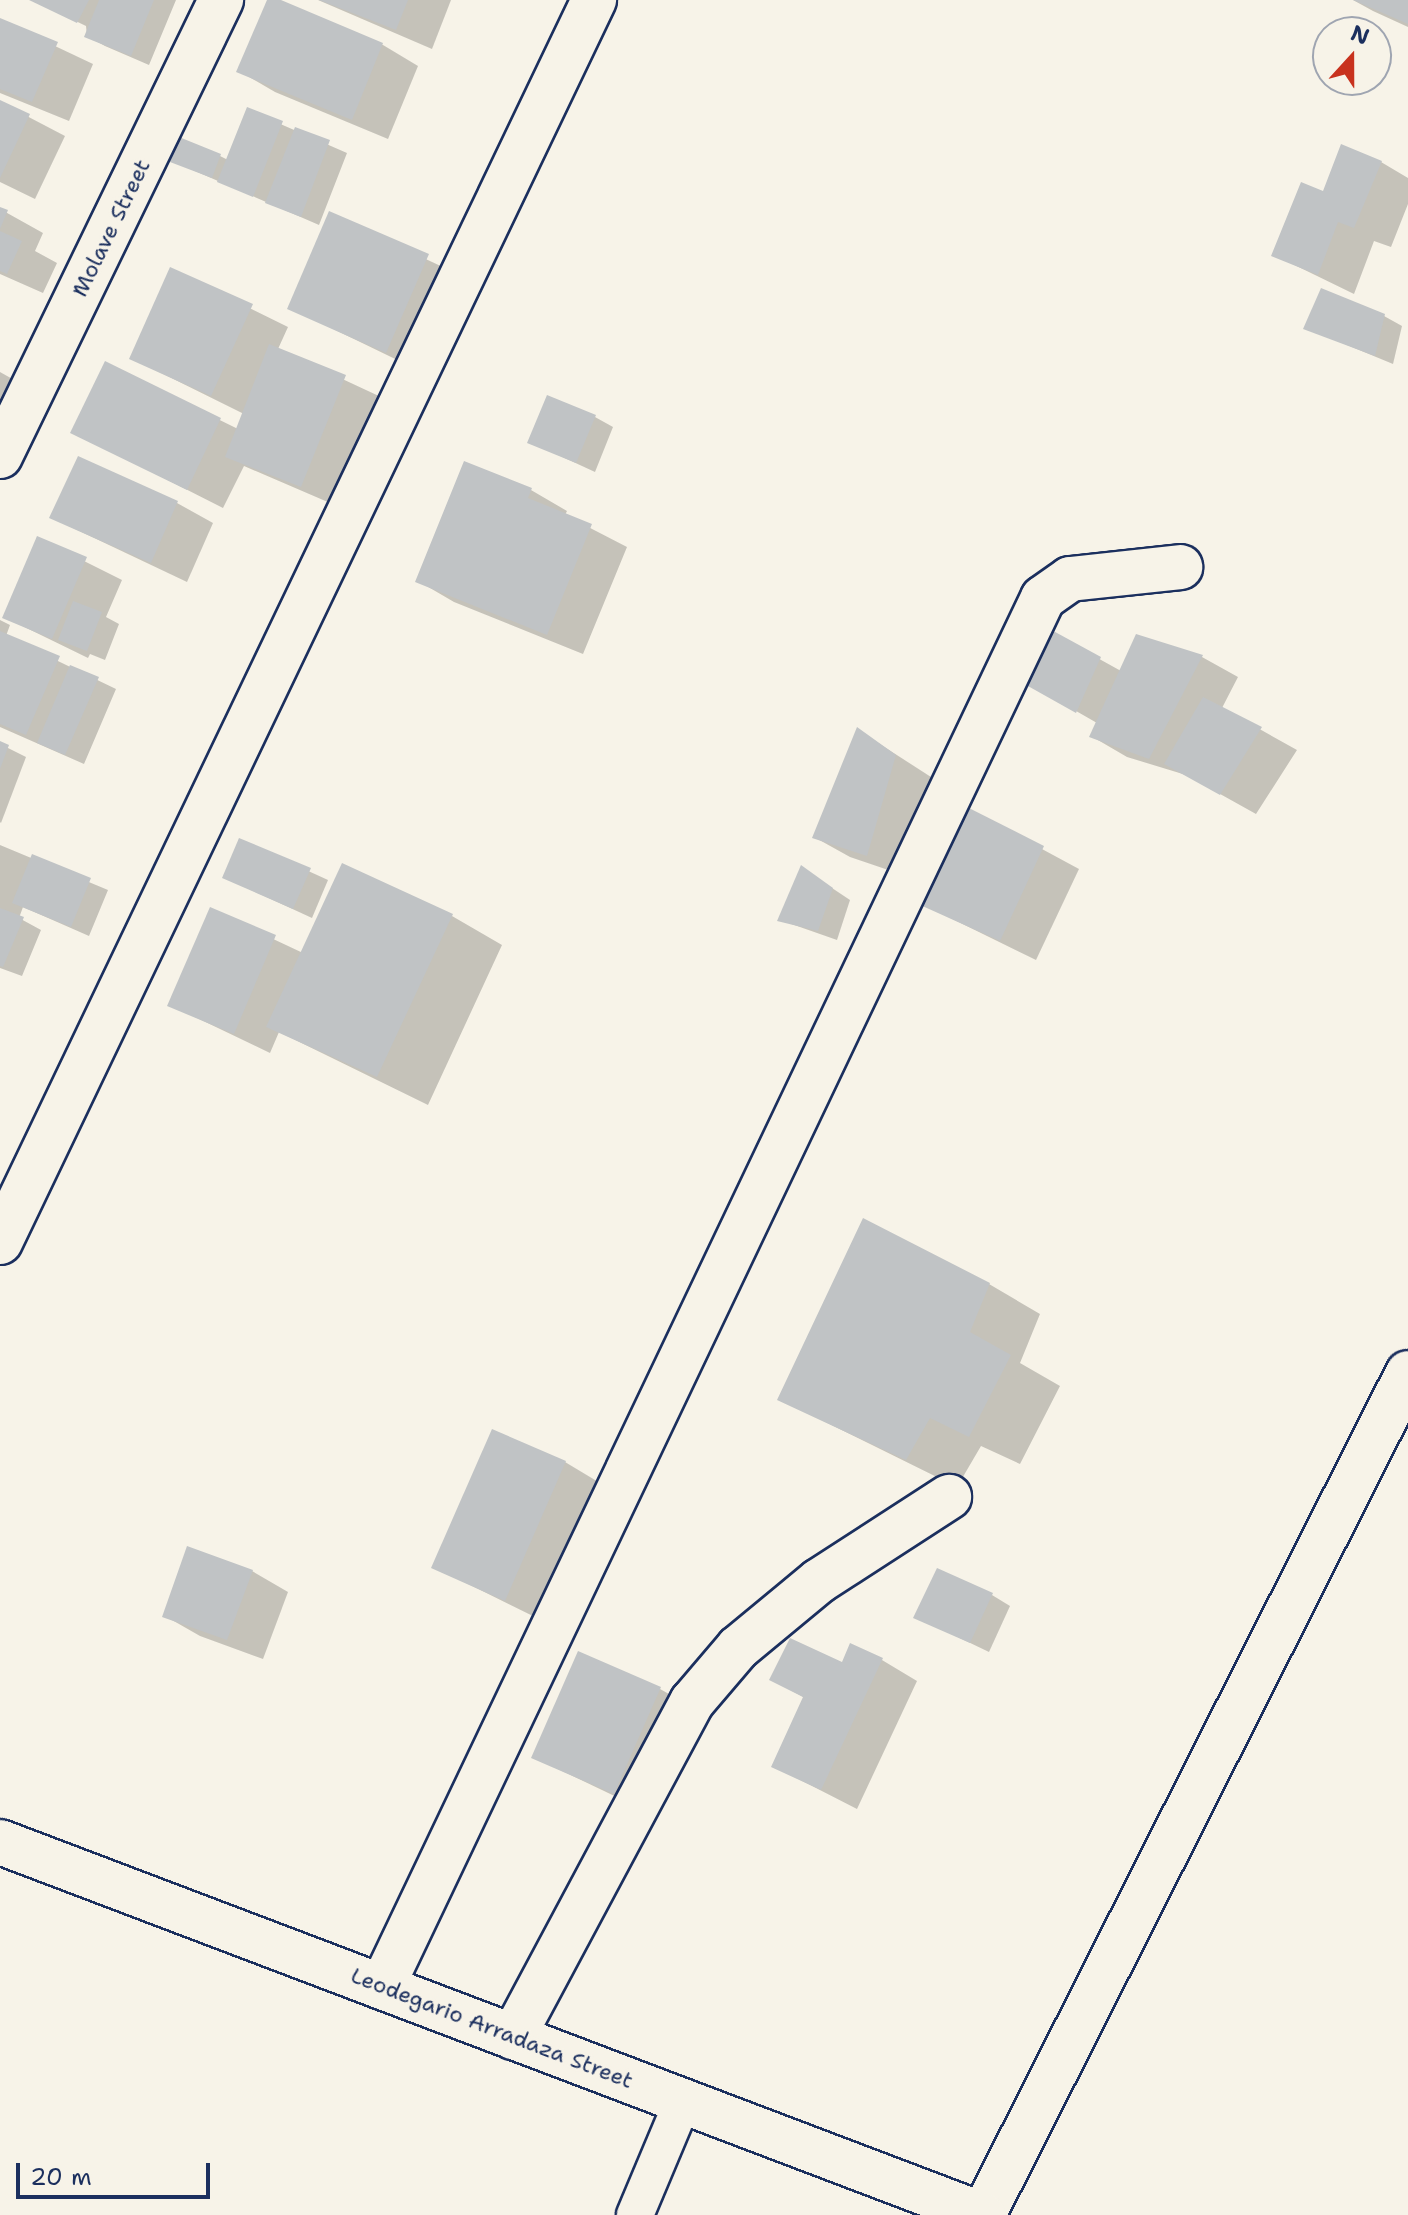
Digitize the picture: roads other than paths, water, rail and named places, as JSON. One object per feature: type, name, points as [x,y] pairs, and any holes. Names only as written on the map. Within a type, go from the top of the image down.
[{"type":"street","name":"Molave Street","points":[[0,456],[221,0]]},
{"type":"street","points":[[0,1242],[594,0]]},
{"type":"street","points":[[382,1987],[1043,598],[1070,579],[1180,567]]},
{"type":"street","points":[[983,2215],[1408,1373]]},
{"type":"street","points":[[513,2037],[692,1702],[738,1648],[819,1581],[949,1497]]},
{"type":"street","name":"Leodegario Arradaza Street","points":[[0,1842],[983,2215]]},
{"type":"lane","points":[[635,2215],[683,2101]]}]
